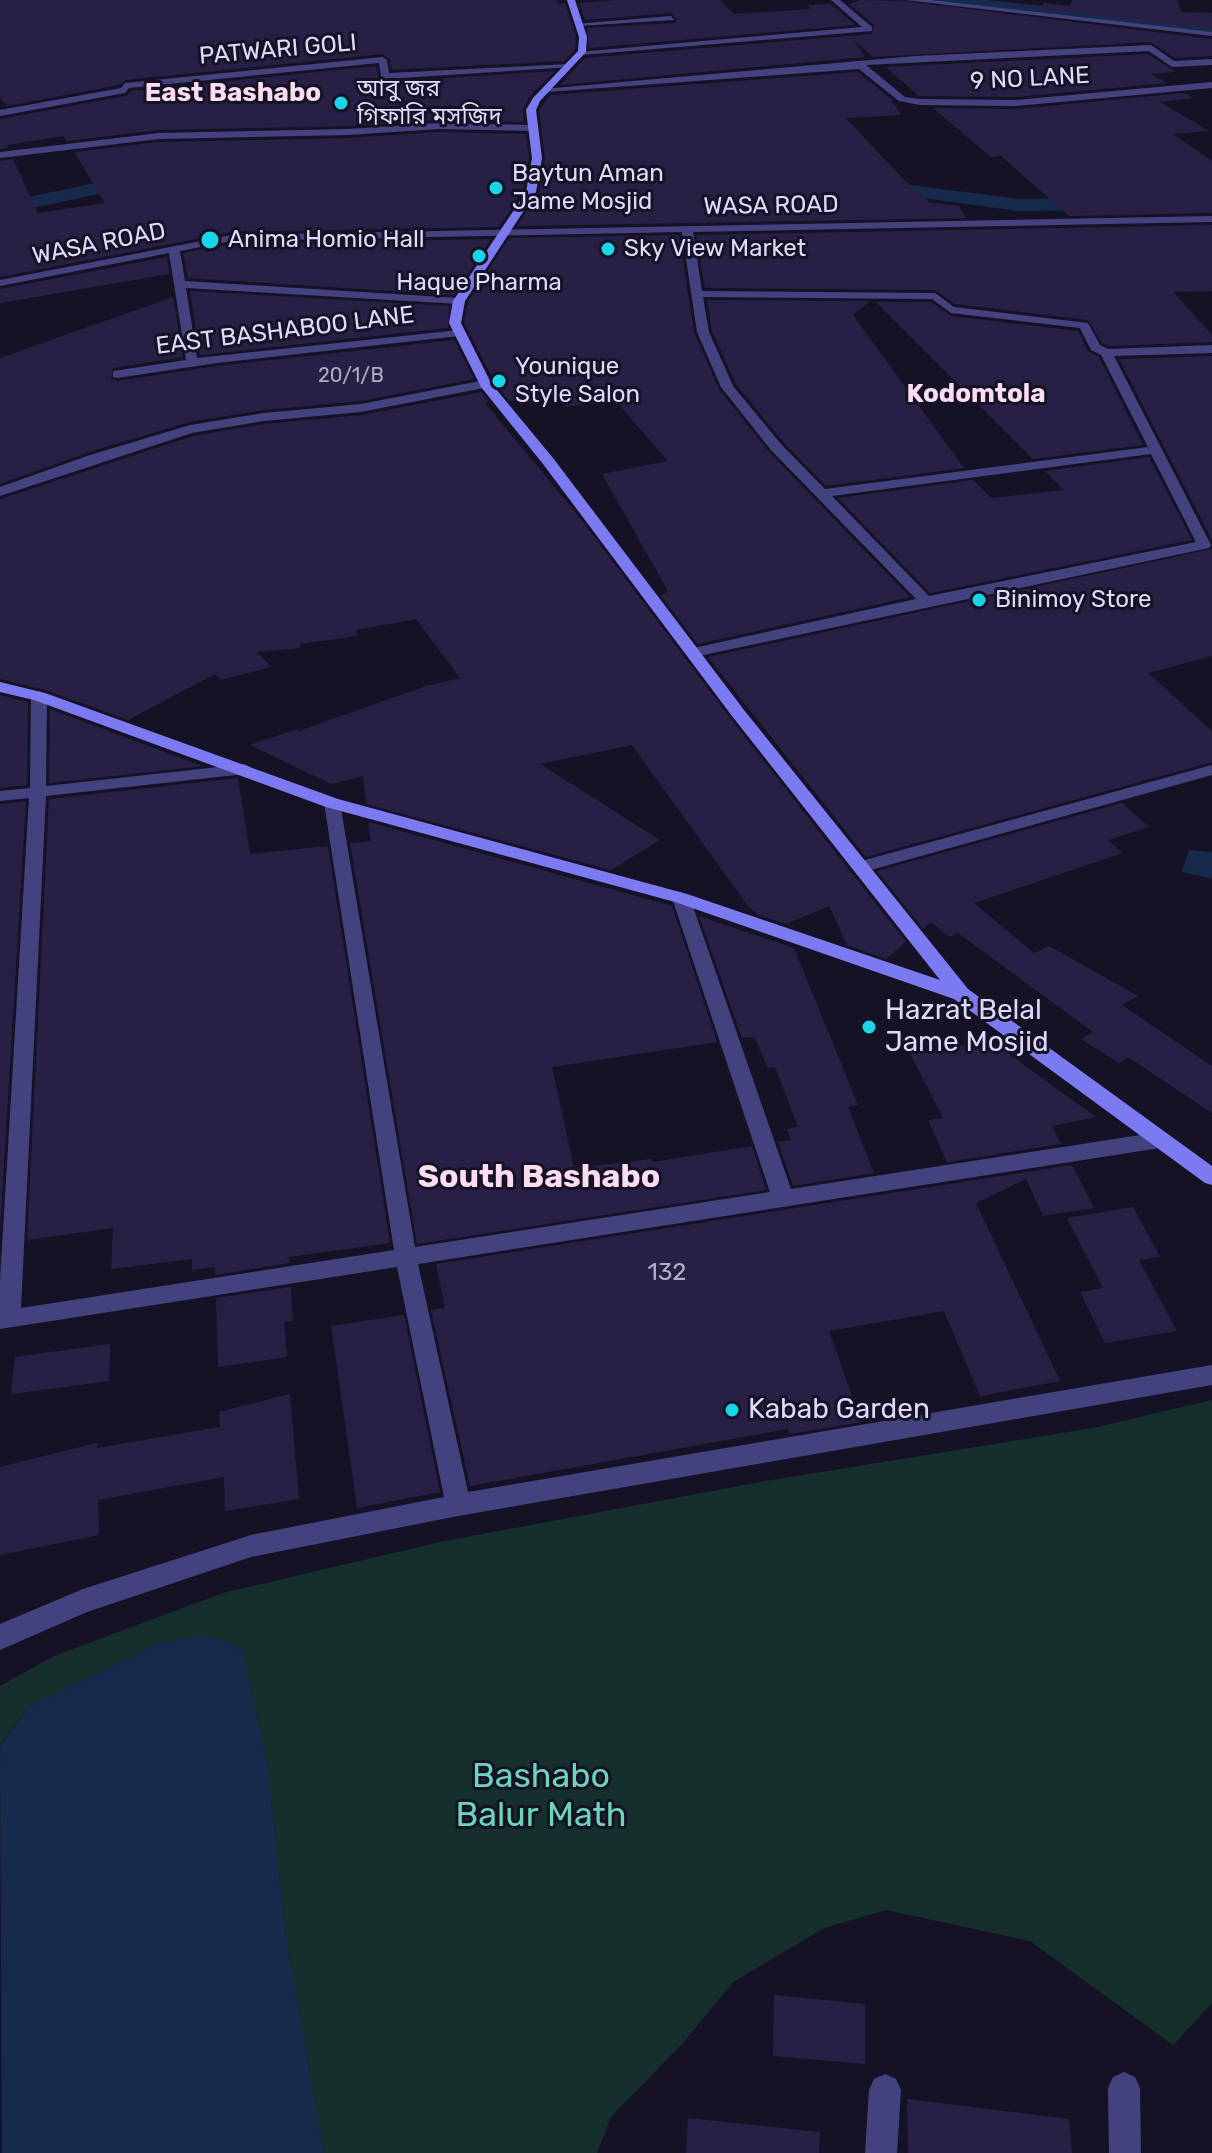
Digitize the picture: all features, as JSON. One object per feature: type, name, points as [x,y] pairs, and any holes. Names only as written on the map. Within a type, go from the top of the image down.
[{"type":"street","points":[[571,0],[584,46],[531,110],[536,176],[531,192],[485,266],[459,301],[455,323],[485,384],[738,713],[961,994],[1212,1177]]},
{"type":"street","points":[[582,52],[869,29],[835,0]]},
{"type":"street","points":[[910,0],[1212,34]]},
{"type":"street","points":[[579,24],[671,18]]},
{"type":"street","name":"9 NO LANE","points":[[547,89],[861,66],[862,63],[915,59],[1151,48],[1172,64],[1212,62]]},
{"type":"street","name":"PATWARI GOLI","points":[[0,113],[125,90],[125,86],[383,60],[385,76],[569,67]]},
{"type":"street","name":"9 NO LANE","points":[[861,66],[902,99],[920,102],[1016,103],[1212,85]]},
{"type":"street","points":[[0,155],[159,136],[348,132],[439,126],[535,136]]},
{"type":"street","name":"WASA ROAD","points":[[0,283],[232,238],[1212,219]]},
{"type":"street","points":[[687,228],[703,332],[727,387],[776,447],[926,601]]},
{"type":"street","points":[[174,249],[192,363]]},
{"type":"street","points":[[181,284],[459,301]]},
{"type":"street","points":[[697,294],[935,296],[951,310],[1084,325],[1095,347],[1106,353],[1212,349]]},
{"type":"street","name":"EAST BASHABOO LANE","points":[[117,374],[459,333]]},
{"type":"street","points":[[694,652],[1208,544],[1155,450],[1106,353]]},
{"type":"street","points":[[0,492],[190,429],[264,417],[361,408],[485,384]]},
{"type":"street","points":[[820,494],[1155,450]]},
{"type":"street","points":[[0,687],[39,696],[332,803],[681,898],[961,994]]},
{"type":"street","points":[[39,696],[38,792],[5,1320],[1160,1140]]},
{"type":"street","points":[[0,796],[245,769]]},
{"type":"street","points":[[860,867],[1212,770]]},
{"type":"street","points":[[332,803],[406,1259],[458,1505]]},
{"type":"street","points":[[681,898],[783,1198]]},
{"type":"street","points":[[0,1638],[83,1601],[251,1546],[458,1505],[1212,1375]]},
{"type":"street","points":[[1124,2088],[1125,2153]]},
{"type":"street","points":[[881,2153],[885,2090]]},
{"type":"green space","name":"Bashabo Balur Math","points":[[1212,1400],[1212,2003],[1173,2045],[1030,1941],[886,1910],[824,1928],[733,1982],[683,2043],[611,2117],[597,2153],[324,2153],[286,1938],[267,1760],[242,1652],[30,1706],[0,1745],[0,1686],[54,1656],[223,1593],[440,1542],[766,1481],[1093,1428]]},
{"type":"water","points":[[1189,850],[1212,852],[1212,879],[1182,872]]},
{"type":"water","points":[[202,1635],[227,1641],[242,1652],[267,1760],[286,1938],[324,2153],[2,2153],[0,1746],[30,1706],[159,1643]]},
{"type":"building","points":[[0,0],[557,0],[558,4],[565,3],[576,37],[575,50],[564,61],[392,70],[390,60],[383,54],[125,80],[119,85],[7,106],[0,98]]},
{"type":"building","points":[[720,0],[734,14],[811,9],[808,5],[831,4],[855,25],[589,48],[587,28],[674,23],[677,20],[671,13],[585,20],[579,3]]},
{"type":"building","points":[[860,0],[903,1],[1212,39],[1212,56],[1175,58],[1151,42],[873,57],[853,39],[865,57],[560,85],[585,58],[872,34],[874,25],[849,4]]},
{"type":"building","points":[[1073,0],[1177,0],[1182,12],[1212,13],[1212,29],[1041,9],[1044,3],[1070,6]]},
{"type":"building","points":[[1148,54],[1176,72],[1151,74],[1167,83],[1016,97],[919,96],[886,67]]},
{"type":"building","points":[[376,66],[378,76],[385,82],[555,71],[530,96],[523,108],[524,122],[439,120],[348,126],[159,130],[67,141],[64,136],[6,145],[8,148],[0,149],[0,119],[126,96],[131,91]]},
{"type":"building","points":[[858,72],[890,98],[901,115],[846,118],[904,180],[931,203],[959,206],[966,218],[517,226],[539,193],[545,158],[539,110],[550,95]]},
{"type":"building","points":[[1185,93],[1193,98],[1160,102],[1209,131],[1173,134],[1212,161],[1212,213],[1069,216],[1001,156],[991,157],[933,108],[1016,109]]},
{"type":"building","points":[[439,132],[526,134],[529,158],[523,191],[499,227],[232,232],[0,277],[0,161],[13,159],[38,213],[105,203],[74,152],[159,142],[348,138]]},
{"type":"building","points":[[1212,225],[1212,291],[1173,292],[1212,335],[1212,342],[1109,346],[1102,343],[1088,320],[955,304],[935,290],[705,288],[696,235]]},
{"type":"building","points":[[679,235],[694,332],[719,389],[769,452],[910,597],[698,644],[661,596],[668,591],[602,474],[668,461],[616,401],[565,407],[559,397],[509,401],[494,381],[464,323],[468,302],[509,238]]},
{"type":"building","points":[[491,239],[454,295],[188,278],[183,253],[232,244]]},
{"type":"building","points":[[167,257],[170,277],[169,274],[0,303],[0,289]]},
{"type":"building","points":[[190,291],[449,306],[448,328],[200,355]]},
{"type":"building","points":[[173,297],[183,357],[113,368],[111,379],[117,381],[217,366],[454,340],[474,379],[361,401],[264,410],[189,422],[89,452],[0,484],[0,358]]},
{"type":"building","points":[[707,300],[870,301],[853,315],[964,468],[826,486],[783,442],[736,384],[712,331]]},
{"type":"building","points":[[876,302],[931,302],[951,316],[1078,331],[1088,351],[1099,357],[1143,445],[1033,459]]},
{"type":"building","points":[[1212,356],[1212,540],[1119,359]]},
{"type":"building","points":[[481,392],[489,402],[485,403],[580,518],[730,718],[906,942],[886,959],[847,945],[829,906],[786,924],[759,915],[748,906],[632,745],[540,764],[660,840],[611,870],[366,804],[363,776],[331,784],[250,745],[426,686],[460,678],[416,619],[356,630],[358,636],[299,644],[301,648],[257,652],[271,667],[220,680],[215,674],[128,720],[46,690],[0,679],[0,499],[193,436],[264,424],[362,415]]},
{"type":"building","points":[[1149,457],[1192,540],[930,593],[838,498],[973,480],[991,498],[1064,490],[1045,471]]},
{"type":"building","points":[[1212,549],[1212,656],[1148,673],[1212,731],[1212,762],[866,857],[708,657]]},
{"type":"building","points":[[0,695],[28,702],[27,785],[0,788]]},
{"type":"building","points":[[50,709],[197,764],[204,766],[49,783]]},
{"type":"building","points":[[238,778],[250,854],[328,846],[390,1243],[289,1257],[289,1263],[215,1275],[215,1267],[192,1270],[192,1259],[111,1269],[113,1228],[27,1240],[49,799]]},
{"type":"building","points":[[26,801],[0,1230],[0,804]]},
{"type":"building","points":[[1122,803],[1149,827],[1108,840],[1122,853],[974,903],[1034,953],[1049,946],[1138,996],[1122,1005],[1212,1066],[1212,1113],[1128,1057],[1119,1063],[1081,1039],[1093,1032],[958,933],[949,937],[931,922],[923,929],[877,871]]},
{"type":"building","points":[[368,822],[672,906],[717,1042],[552,1067],[574,1168],[652,1159],[653,1162],[752,1146],[766,1190],[417,1244],[350,843],[371,841]]},
{"type":"building","points":[[699,916],[794,948],[858,1105],[848,1107],[874,1173],[793,1186],[778,1142],[791,1140],[787,1129],[798,1127],[775,1067],[768,1068],[754,1037],[742,1038]]},
{"type":"building","points":[[991,1041],[1096,1117],[1052,1126],[1061,1144],[947,1162],[928,1120],[943,1118],[910,1054]]},
{"type":"building","points":[[1072,1165],[1094,1208],[1043,1216],[1026,1179],[976,1203],[1060,1381],[980,1396],[944,1311],[829,1331],[861,1422],[790,1434],[788,1429],[470,1486],[431,1310],[445,1308],[436,1264]]},
{"type":"building","points":[[1133,1207],[1160,1257],[1139,1260],[1177,1331],[1105,1343],[1080,1292],[1103,1288],[1067,1218]]},
{"type":"building","points":[[291,1287],[293,1321],[284,1322],[287,1357],[218,1367],[216,1298]]},
{"type":"building","points":[[404,1315],[440,1492],[357,1508],[331,1326]]},
{"type":"building","points":[[110,1344],[109,1381],[11,1394],[15,1357]]},
{"type":"building","points":[[290,1394],[299,1499],[225,1511],[224,1477],[98,1500],[99,1535],[0,1555],[0,1467],[97,1443],[97,1448],[220,1427],[219,1412]]},
{"type":"building","points":[[774,1995],[865,2004],[865,2064],[773,2056]]},
{"type":"building","points":[[907,2099],[1069,2119],[1072,2153],[908,2153]]},
{"type":"building","points":[[688,2118],[820,2132],[819,2153],[686,2153]]},
{"type":"waterway","points":[[943,0],[1212,29]]},
{"type":"waterway","points":[[0,209],[148,178]]},
{"type":"waterway","points":[[865,185],[1018,205],[1212,203]]},
{"type":"place","name":"আবু জর গিফারি মসজিদ","points":[[341,103]]},
{"type":"place","name":"Baytun Aman Jame Mosjid","points":[[496,188]]},
{"type":"place","name":"Anima Homio Hall","points":[[210,240]]},
{"type":"place","name":"Sky View Market","points":[[608,249]]},
{"type":"place","name":"Haque Pharma","points":[[479,256]]},
{"type":"place","name":"Younique Style Salon","points":[[499,381]]},
{"type":"place","name":"Binimoy Store","points":[[979,600]]},
{"type":"place","name":"Hazrat Belal Jame Mosjid","points":[[869,1027]]},
{"type":"place","name":"Kabab Garden","points":[[732,1410]]},
{"type":"district","name":"East Bashabo","points":[[233,93]]},
{"type":"district","name":"Kodomtola","points":[[976,394]]},
{"type":"district","name":"South Bashabo","points":[[539,1178]]}]
